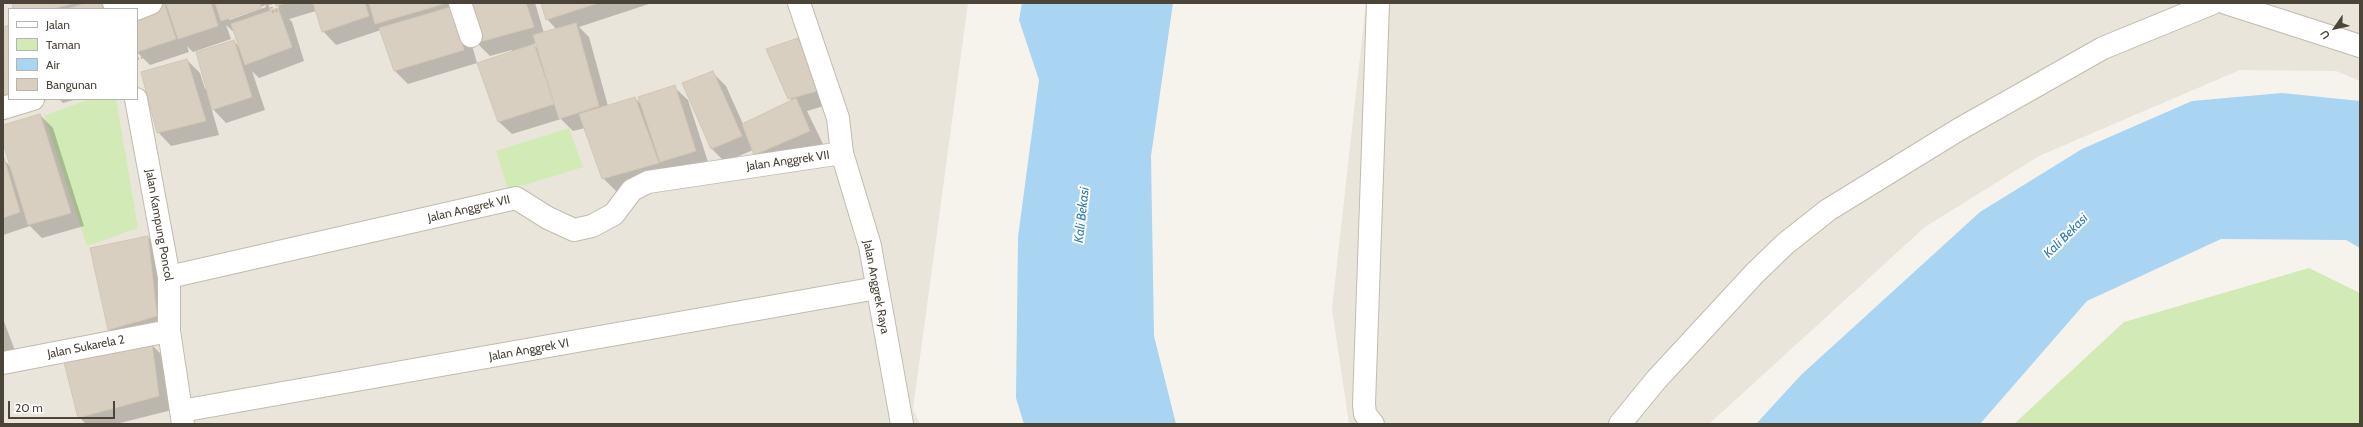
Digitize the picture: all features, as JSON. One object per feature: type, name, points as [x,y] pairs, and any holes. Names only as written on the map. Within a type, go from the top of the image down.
[{"type":"street","points":[[138,8],[151,3]]},
{"type":"street","points":[[460,3],[471,36]]},
{"type":"street","points":[[799,3],[838,118],[842,153]]},
{"type":"street","points":[[1373,424],[1365,414],[1364,404],[1378,3]]},
{"type":"street","points":[[1620,424],[1656,380],[1755,273],[1785,244],[1828,210],[1958,130],[2103,48],[2213,3]]},
{"type":"street","points":[[2226,3],[2360,46]]},
{"type":"street","points":[[3,108],[30,100]]},
{"type":"street","name":"Jalan Kampung Poncol","points":[[136,100],[169,277],[169,331],[182,417]]},
{"type":"street","name":"Jalan Anggrek VII","points":[[169,277],[516,198],[548,218],[574,230],[592,226],[614,214],[632,190],[648,182],[842,153]]},
{"type":"street","name":"Jalan Anggrek Raya","points":[[842,153],[870,246],[898,423]]},
{"type":"street","name":"Jalan Anggrek VI","points":[[182,417],[877,288]]},
{"type":"street","name":"Jalan Sukarela 2","points":[[3,363],[169,331]]},
{"type":"path","points":[[270,3],[273,12],[290,5]]},
{"type":"path","points":[[138,59],[228,33]]},
{"type":"shaded area","points":[[3,3],[968,3],[913,409],[920,424],[3,424]]},
{"type":"shaded area","points":[[1366,3],[2360,3],[2360,81],[2336,71],[2240,70],[2039,156],[1925,227],[1709,424],[1349,424],[1332,309]]},
{"type":"green space","points":[[87,100],[116,100],[138,228],[87,246],[44,116]]},
{"type":"green space","points":[[569,128],[583,167],[508,190],[496,151]]},
{"type":"green space","points":[[2309,268],[2360,293],[2360,424],[2014,424],[2124,322]]},
{"type":"water","name":"Kali Bekasi","points":[[1022,3],[1173,3],[1151,156],[1154,336],[1176,424],[1024,424],[1016,398],[1018,237],[1039,80],[1019,20]]},
{"type":"water","name":"Kali Bekasi","points":[[2282,93],[2360,101],[2360,248],[2346,240],[2221,239],[2087,301],[1980,424],[1756,424],[1801,375],[1980,212],[2082,149],[2192,101]]},
{"type":"building","points":[[12,3],[75,3],[56,8],[13,8]]},
{"type":"building","points":[[86,3],[101,3],[103,8],[70,8]]},
{"type":"building","points":[[157,3],[164,3],[176,39],[138,52],[138,10]]},
{"type":"building","points":[[166,3],[211,3],[218,26],[178,39]]},
{"type":"building","points":[[215,3],[260,3],[261,8],[221,21]]},
{"type":"building","points":[[275,3],[286,3],[276,6]]},
{"type":"building","points":[[313,3],[365,3],[369,16],[322,32]]},
{"type":"building","points":[[369,3],[447,3],[375,24]]},
{"type":"building","points":[[464,3],[526,3],[534,27],[476,43]]},
{"type":"building","points":[[541,3],[598,3],[546,20]]},
{"type":"building","points":[[451,7],[464,50],[394,71],[379,28]]},
{"type":"building","points":[[278,8],[292,47],[245,65],[231,24]]},
{"type":"building","points":[[576,23],[599,106],[559,119],[533,35]]},
{"type":"building","points":[[8,25],[8,95],[4,96],[3,27]]},
{"type":"building","points":[[798,38],[821,90],[788,99],[766,49]]},
{"type":"building","points":[[234,40],[252,97],[212,110],[196,52]]},
{"type":"building","points":[[534,44],[554,104],[498,122],[477,63]]},
{"type":"building","points":[[187,59],[206,121],[157,133],[141,72]]},
{"type":"building","points":[[713,71],[742,136],[711,149],[682,83]]},
{"type":"building","points":[[675,85],[696,151],[660,162],[638,97]]},
{"type":"building","points":[[635,97],[659,163],[602,179],[579,114]]},
{"type":"building","points":[[796,98],[810,131],[754,155],[742,124]]},
{"type":"building","points":[[40,114],[71,213],[28,225],[3,143],[3,125]]},
{"type":"building","points":[[4,158],[20,212],[3,218],[3,159]]},
{"type":"building","points":[[148,236],[157,316],[108,330],[90,248]]},
{"type":"building","points":[[152,344],[159,396],[78,418],[64,362]]}]
